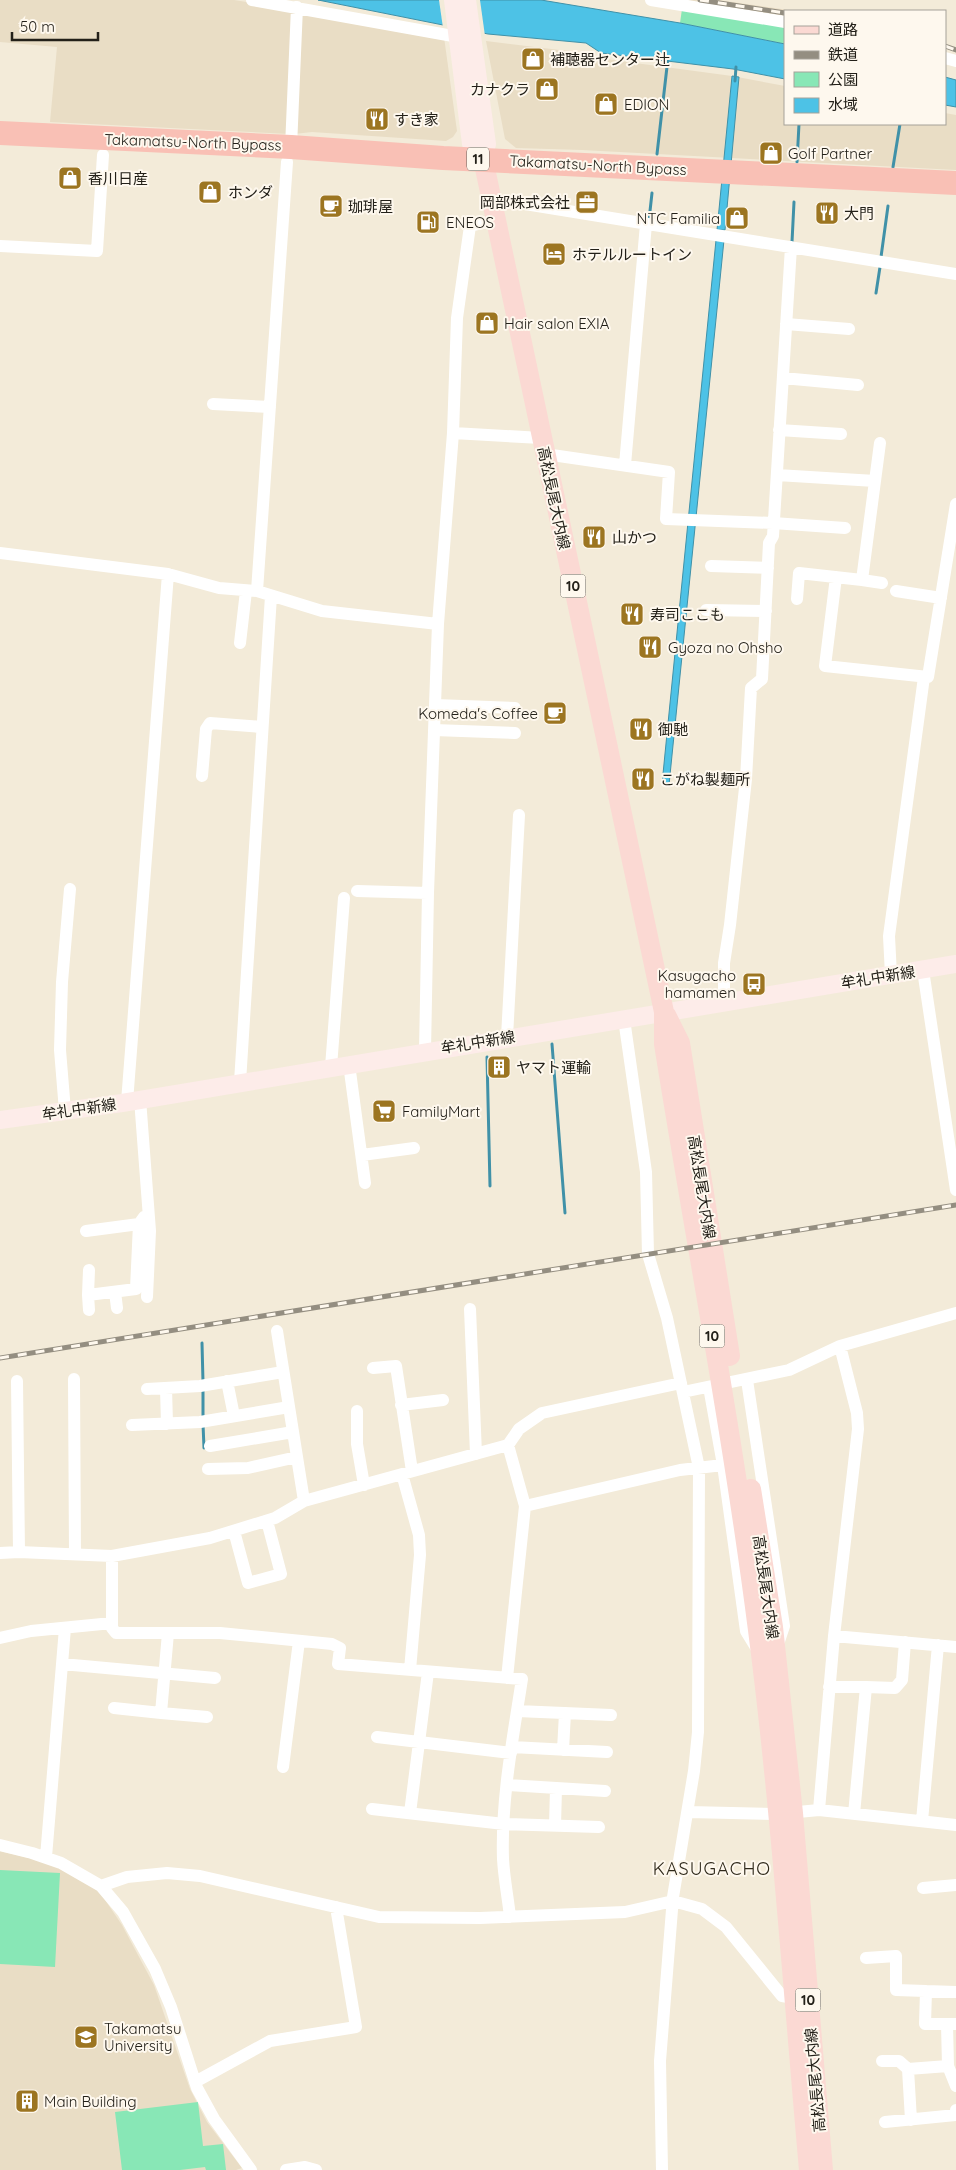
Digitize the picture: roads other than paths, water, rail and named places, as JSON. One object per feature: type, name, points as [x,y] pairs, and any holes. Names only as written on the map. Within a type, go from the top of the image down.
[{"type":"highway","name":"Takamatsu-North Bypass","points":[[0,133],[65,145],[103,155],[289,154]]},
{"type":"highway","name":"Takamatsu-North Bypass","points":[[0,148],[65,145],[289,154],[956,198]]},
{"type":"highway","name":"Takamatsu-North Bypass","points":[[484,166],[956,183]]},
{"type":"main road","points":[[453,0],[465,35]]},
{"type":"main road","points":[[467,0],[465,35],[471,144],[484,166]]},
{"type":"main road","name":"高松長尾大内線","points":[[484,166],[664,1012],[664,1044],[724,1405],[768,1653],[824,2170]]},
{"type":"main road","name":"牟礼中新線","points":[[0,1120],[134,1100],[956,964]]},
{"type":"main road","name":"高松長尾大内線","points":[[785,1813],[794,1998],[809,2170]]},
{"type":"street","points":[[252,0],[465,35]]},
{"type":"street","points":[[651,0],[784,22]]},
{"type":"street","points":[[240,643],[251,591],[270,407],[289,154],[297,7]]},
{"type":"street","points":[[0,246],[97,251],[103,155]]},
{"type":"street","points":[[426,1051],[428,893],[438,624],[453,433],[457,318],[470,226],[493,211],[519,203],[956,274]]},
{"type":"street","points":[[624,466],[646,224]]},
{"type":"street","points":[[724,1002],[724,963],[746,779],[751,688],[762,679],[769,543],[773,536],[791,247]]},
{"type":"street","points":[[786,324],[848,329]]},
{"type":"street","points":[[783,378],[858,385]]},
{"type":"street","points":[[213,404],[270,407]]},
{"type":"street","points":[[779,430],[841,434]]},
{"type":"street","points":[[453,433],[543,446],[624,466],[668,472],[666,519],[845,528]]},
{"type":"street","points":[[862,580],[880,443]]},
{"type":"street","points":[[776,475],[875,481]]},
{"type":"street","points":[[836,577],[825,666],[928,677],[956,504]]},
{"type":"street","points":[[0,553],[168,574],[219,588],[251,591],[322,611],[438,624]]},
{"type":"street","points":[[711,566],[768,568]]},
{"type":"street","points":[[797,599],[799,572],[882,583]]},
{"type":"street","points":[[147,1297],[150,1231],[134,1100],[168,574]]},
{"type":"street","points":[[896,591],[941,598]]},
{"type":"street","points":[[240,1082],[271,596]]},
{"type":"street","points":[[706,610],[766,611]]},
{"type":"street","points":[[891,975],[889,936],[924,677]]},
{"type":"street","points":[[435,705],[515,708]]},
{"type":"street","points":[[202,776],[206,729],[210,723],[262,726]]},
{"type":"street","points":[[434,730],[515,733]]},
{"type":"street","points":[[507,1037],[519,815]]},
{"type":"street","points":[[65,1111],[60,1050],[62,982],[70,889]]},
{"type":"street","points":[[357,891],[428,893]]},
{"type":"street","points":[[330,1067],[344,898]]},
{"type":"street","points":[[923,970],[956,1190]]},
{"type":"street","points":[[624,1019],[646,1172],[648,1254],[667,1318],[699,1468],[698,1732],[688,1812],[673,1901],[660,2061],[662,2170]]},
{"type":"street","points":[[349,1064],[365,1183]]},
{"type":"street","points":[[362,1155],[414,1148]]},
{"type":"street","points":[[88,1295],[136,1289],[140,1224],[148,1210]]},
{"type":"street","points":[[86,1231],[140,1224]]},
{"type":"street","points":[[89,1270],[89,1310]]},
{"type":"street","points":[[115,1292],[117,1308]]},
{"type":"street","points":[[470,1309],[476,1454]]},
{"type":"street","points":[[0,1553],[19,1552],[112,1556],[210,1538],[268,1521],[304,1501],[508,1445],[519,1429],[542,1413],[682,1387],[711,1387],[744,1381],[789,1370],[840,1346],[956,1313]]},
{"type":"street","points":[[277,1332],[304,1501]]},
{"type":"street","points":[[819,1810],[834,1636],[858,1429],[857,1413],[840,1346]]},
{"type":"street","points":[[373,1368],[396,1366],[407,1473],[419,1535],[420,1555],[410,1670]]},
{"type":"street","points":[[147,1389],[200,1386],[283,1372]]},
{"type":"street","points":[[74,1379],[75,1554]]},
{"type":"street","points":[[17,1381],[19,1552]]},
{"type":"street","points":[[711,1387],[746,1631],[768,1653],[784,1626],[744,1381]]},
{"type":"street","points":[[227,1382],[234,1416]]},
{"type":"street","points":[[166,1388],[167,1424]]},
{"type":"street","points":[[401,1405],[443,1400]]},
{"type":"street","points":[[132,1425],[200,1422],[289,1407]]},
{"type":"street","points":[[357,1411],[356,1444],[364,1485]]},
{"type":"street","points":[[210,1446],[293,1432]]},
{"type":"street","points":[[507,1678],[525,1506],[508,1445]]},
{"type":"street","points":[[208,1469],[248,1468],[297,1457]]},
{"type":"street","points":[[525,1506],[680,1470],[723,1465]]},
{"type":"street","points":[[234,1531],[248,1583],[281,1574],[268,1521]]},
{"type":"street","points":[[112,1556],[112,1628],[116,1633],[220,1634],[332,1644],[340,1648],[338,1664],[522,1679],[511,1750],[504,1824],[503,1860],[510,1917]]},
{"type":"street","points":[[0,1638],[31,1631],[112,1624]]},
{"type":"street","points":[[46,1857],[65,1628]]},
{"type":"street","points":[[161,1713],[168,1633]]},
{"type":"street","points":[[834,1636],[956,1647]]},
{"type":"street","points":[[283,1767],[299,1641]]},
{"type":"street","points":[[829,1686],[896,1688],[902,1680],[905,1642]]},
{"type":"street","points":[[922,1821],[938,1646]]},
{"type":"street","points":[[62,1664],[215,1678]]},
{"type":"street","points":[[410,1813],[428,1672]]},
{"type":"street","points":[[854,1814],[866,1687]]},
{"type":"street","points":[[114,1708],[207,1717]]},
{"type":"street","points":[[517,1711],[611,1716]]},
{"type":"street","points":[[563,1750],[565,1714]]},
{"type":"street","points":[[377,1737],[511,1750],[607,1752]]},
{"type":"street","points":[[508,1785],[605,1791]]},
{"type":"street","points":[[555,1826],[556,1788]]},
{"type":"street","points":[[372,1809],[504,1824],[599,1827]]},
{"type":"street","points":[[688,1812],[785,1813],[819,1810],[956,1825]]},
{"type":"street","points":[[0,1845],[46,1857],[61,1863],[100,1886],[124,1912],[155,1970],[171,2007],[196,2088],[214,2119],[249,2169]]},
{"type":"street","points":[[100,1886],[127,1877],[167,1873],[200,1876],[379,1917],[510,1917],[625,1912],[673,1901],[702,1909],[715,1917],[726,1927],[782,1996],[794,1998]]},
{"type":"street","points":[[923,1888],[956,1885]]},
{"type":"street","points":[[195,2082],[270,2041],[356,2027],[336,1907]]},
{"type":"street","points":[[866,1958],[896,1956],[896,1990],[956,1992]]},
{"type":"street","points":[[926,1991],[925,2024],[951,2024],[948,2066],[956,2086]]},
{"type":"street","points":[[882,2062],[899,2061],[908,2069],[911,2120]]},
{"type":"street","points":[[908,2069],[948,2066]]},
{"type":"street","points":[[885,2122],[956,2115],[956,2110]]},
{"type":"street","points":[[286,2170],[305,2167],[316,2170]]},
{"type":"water","points":[[318,0],[541,0],[680,23],[784,44],[784,79],[733,69],[601,53],[586,43],[488,34]]},
{"type":"water","points":[[732,76],[739,77],[725,230],[717,230]]},
{"type":"water","points":[[946,77],[956,80],[956,107],[946,105]]},
{"type":"water","points":[[716,240],[724,240],[669,785],[662,784]]},
{"type":"waterway","points":[[657,154],[668,58]]},
{"type":"waterway","points":[[735,81],[736,67]]},
{"type":"waterway","points":[[797,162],[799,125]]},
{"type":"waterway","points":[[893,167],[900,125]]},
{"type":"waterway","points":[[649,220],[652,193]]},
{"type":"waterway","points":[[792,242],[794,202]]},
{"type":"waterway","points":[[881,257],[888,206]]},
{"type":"waterway","points":[[876,293],[880,267]]},
{"type":"waterway","points":[[552,1044],[565,1213]]},
{"type":"waterway","points":[[487,1057],[490,1186]]},
{"type":"waterway","points":[[202,1343],[203,1382]]},
{"type":"waterway","points":[[203,1389],[203,1417]]},
{"type":"waterway","points":[[203,1424],[204,1448]]},
{"type":"railway","points":[[700,0],[784,13]]},
{"type":"railway","points":[[946,46],[956,50]]},
{"type":"railway","points":[[0,1358],[956,1205]]},
{"type":"place","name":"補聴器センター辻","points":[[533,59]]},
{"type":"place","name":"カナクラ","points":[[547,89]]},
{"type":"place","name":"EDION","points":[[606,104]]},
{"type":"place","name":"すき家","points":[[377,119]]},
{"type":"place","name":"Golf Partner","points":[[771,153]]},
{"type":"place","name":"香川日産","points":[[70,178]]},
{"type":"place","name":"ホンダ","points":[[210,192]]},
{"type":"place","name":"岡部株式会社","points":[[587,202]]},
{"type":"place","name":"珈琲屋","points":[[331,206]]},
{"type":"place","name":"大門","points":[[827,213]]},
{"type":"place","name":"NTC Familia","points":[[737,218]]},
{"type":"place","name":"ENEOS","points":[[428,222]]},
{"type":"place","name":"ホテルルートイン","points":[[554,254]]},
{"type":"place","name":"Hair salon EXIA","points":[[487,323]]},
{"type":"place","name":"山かつ","points":[[594,537]]},
{"type":"place","name":"寿司ここも","points":[[632,614]]},
{"type":"place","name":"Gyoza no Ohsho","points":[[650,647]]},
{"type":"place","name":"Komeda's Coffee","points":[[555,713]]},
{"type":"place","name":"御馳","points":[[641,729]]},
{"type":"place","name":"こがね製麺所","points":[[643,779]]},
{"type":"place","name":"Kasugacho hamamen","points":[[754,984]]},
{"type":"place","name":"ヤマト運輸","points":[[499,1067]]},
{"type":"place","name":"FamilyMart","points":[[384,1111]]},
{"type":"place","name":"Takamatsu University","points":[[86,2037]]},
{"type":"place","name":"Main Building","points":[[27,2101]]},
{"type":"district","name":"KASUGACHO","points":[[712,1868]]}]
